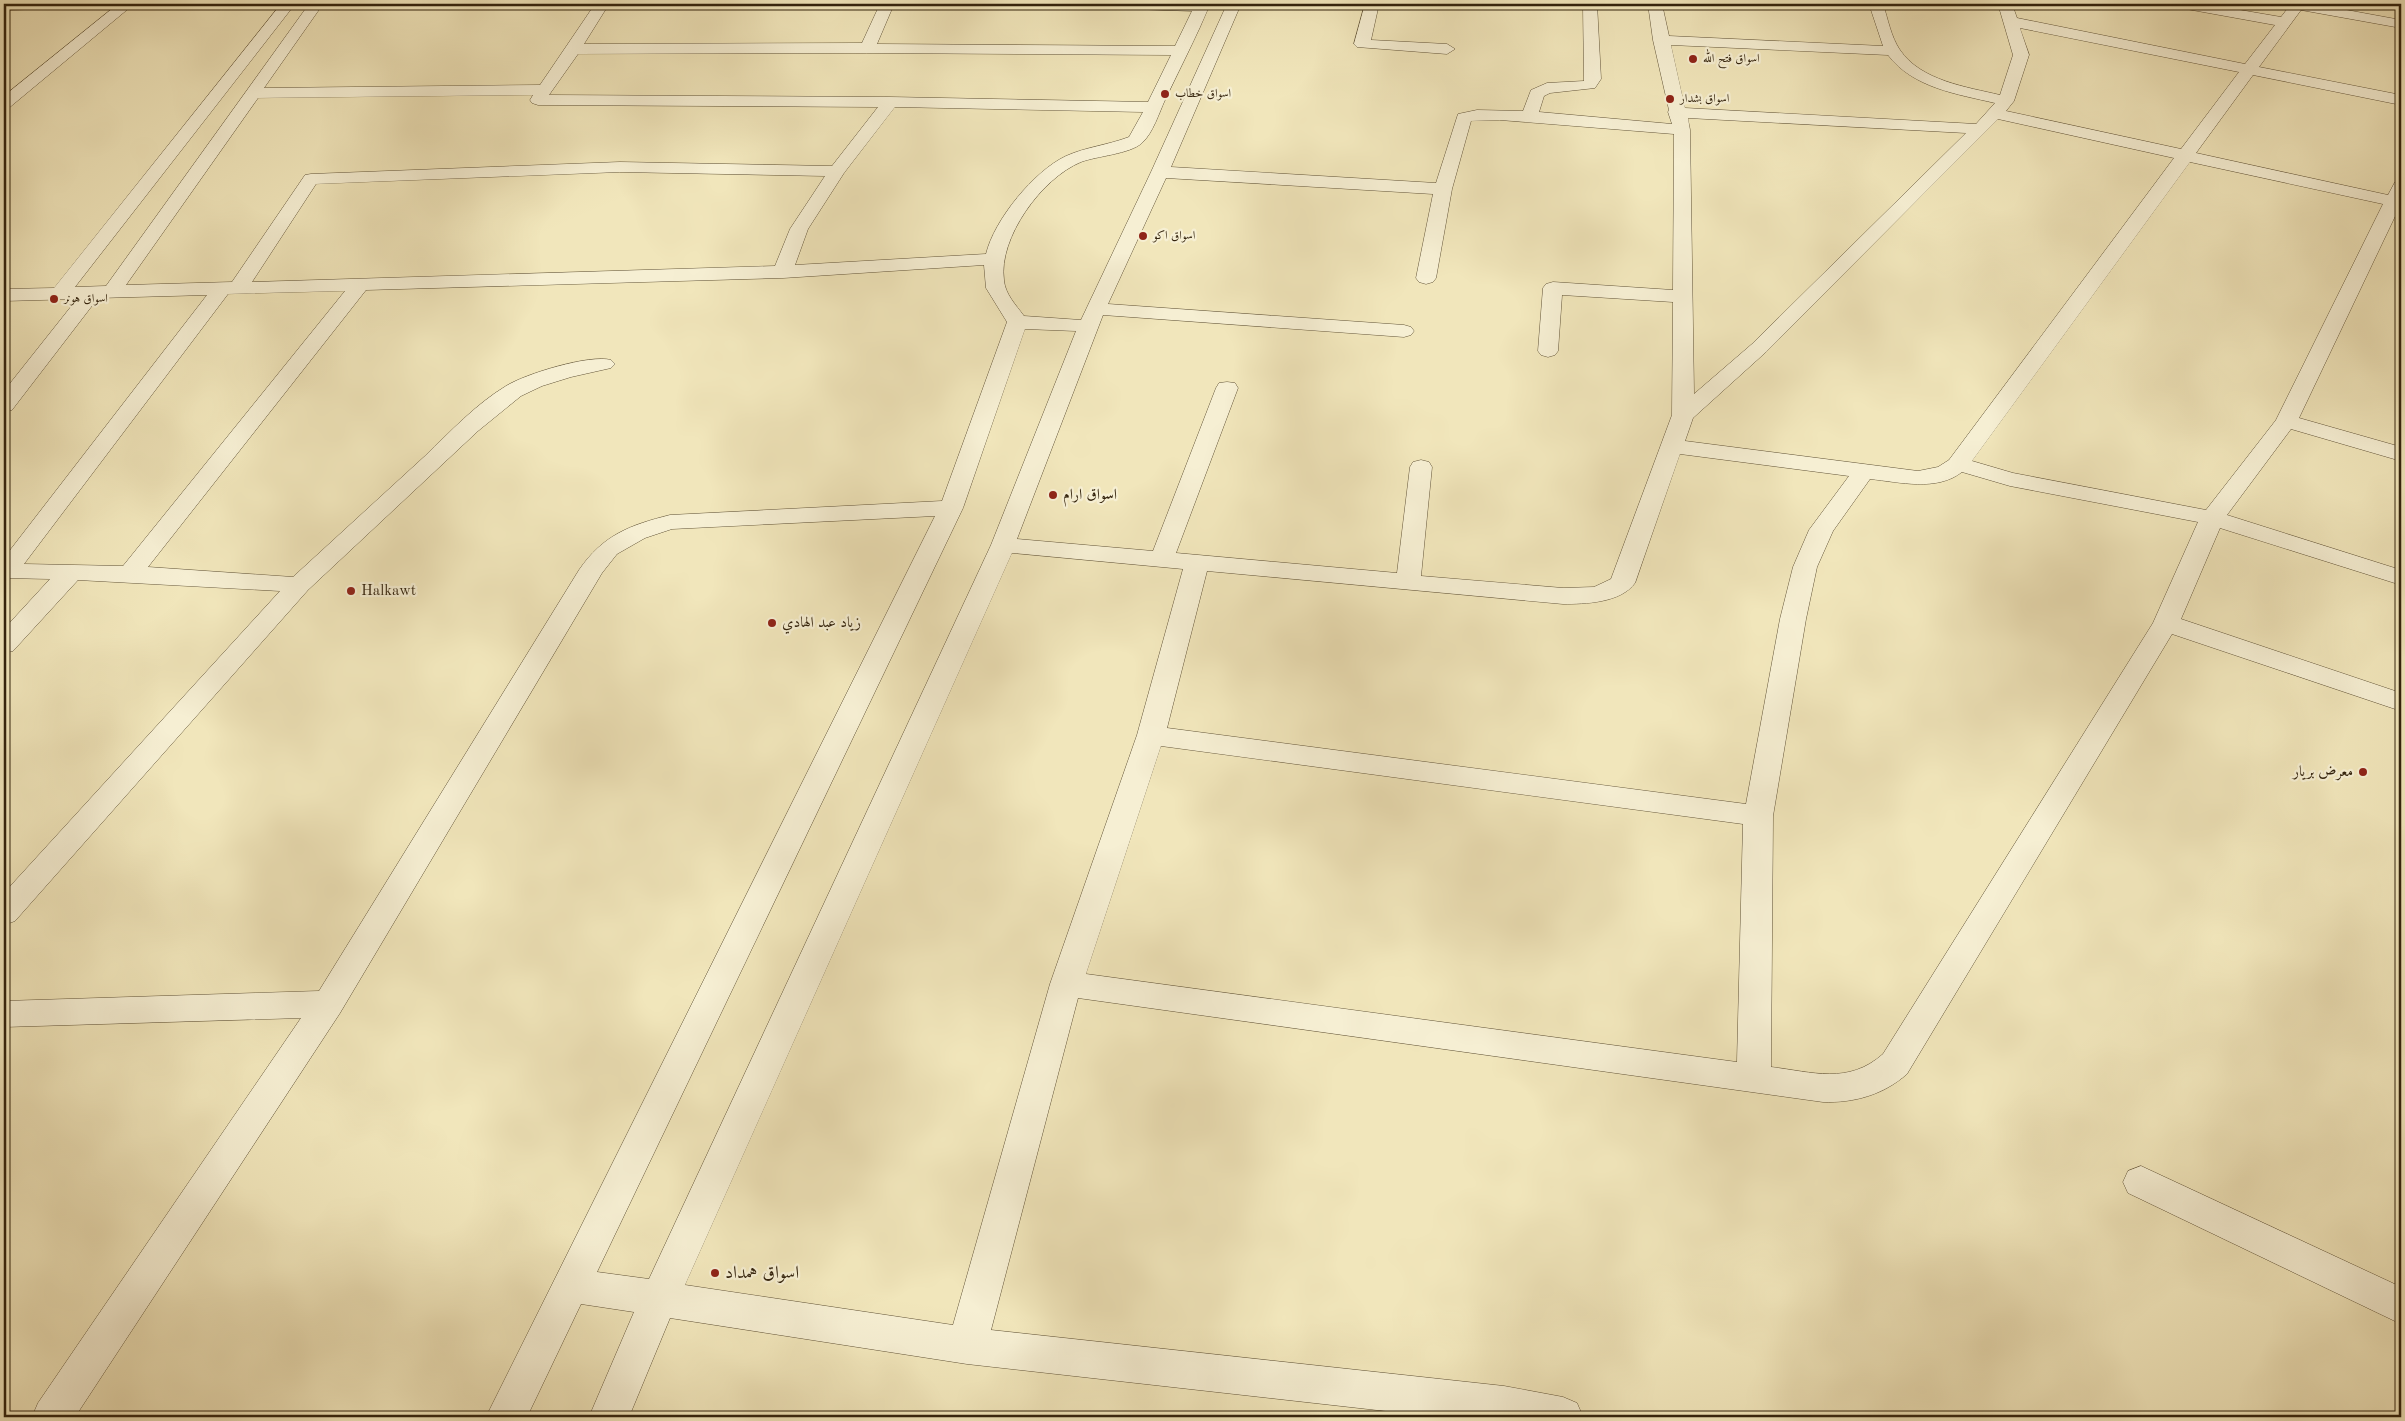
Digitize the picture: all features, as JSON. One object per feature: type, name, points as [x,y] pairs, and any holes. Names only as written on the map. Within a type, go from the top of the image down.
[{"type":"street","points":[[4,6],[86,4]]},
{"type":"street","points":[[4,104],[126,4]]},
{"type":"street","points":[[60,293],[288,4]]},
{"type":"street","points":[[4,405],[103,292],[253,93],[316,4]]},
{"type":"street","points":[[602,4],[574,49],[538,100],[890,102],[1154,107]]},
{"type":"street","points":[[867,48],[887,4]]},
{"type":"street","points":[[1017,322],[1000,298],[994,281],[994,259],[1005,230],[1038,184],[1051,171],[1071,160],[1134,141],[1140,135],[1202,5],[1104,4]]},
{"type":"street","points":[[609,1417],[660,1297],[1003,545],[1092,318],[1165,161],[1234,4]]},
{"type":"street","points":[[1372,4],[1362,44],[1447,49]]},
{"type":"street","points":[[1529,117],[1537,93],[1548,88],[1590,84],[1593,78],[1590,4]]},
{"type":"street","points":[[1003,545],[1563,596],[1585,596],[1607,592],[1622,583],[1684,415],[1679,121],[1655,4]]},
{"type":"street","points":[[1066,984],[1754,1077],[1823,1088],[1846,1089],[1866,1085],[1883,1076],[1895,1064],[2166,623],[2212,518],[2286,421],[2399,197],[2183,157],[1999,107],[1933,81],[1903,63],[1893,51],[1876,4]]},
{"type":"street","points":[[1684,415],[1759,348],[1980,129],[1999,107],[2021,55],[2005,4]]},
{"type":"street","points":[[2181,4],[2285,22]]},
{"type":"street","points":[[1673,446],[1918,478],[1945,475],[1958,464],[2183,157],[2298,5],[2401,24]]},
{"type":"street","points":[[2009,21],[2401,100]]},
{"type":"street","points":[[1662,40],[1893,51]]},
{"type":"street","points":[[574,49],[867,48],[1180,51]]},
{"type":"street","points":[[253,93],[546,90]]},
{"type":"street","points":[[783,272],[799,229],[837,171],[890,102]]},
{"type":"street","points":[[1426,278],[1442,189],[1464,117],[1476,114],[1980,129]]},
{"type":"street","points":[[1124,145],[1165,161],[1442,189]]},
{"type":"street","points":[[5,571],[230,288],[311,179],[620,167],[837,171]]},
{"type":"street","points":[[4,295],[783,272],[994,259]]},
{"type":"street","points":[[130,575],[360,285]]},
{"type":"street","points":[[1548,351],[1554,288],[1683,297]]},
{"type":"street","points":[[1017,322],[1092,318],[1404,331]]},
{"type":"street","points":[[506,1417],[951,508],[1017,322]]},
{"type":"street","points":[[4,913],[299,585],[470,426],[513,391],[534,381],[566,370],[604,364]]},
{"type":"street","points":[[1162,559],[1228,388]]},
{"type":"street","points":[[2286,421],[2401,454]]},
{"type":"street","points":[[1958,464],[2010,479],[2212,518],[2401,578]]},
{"type":"street","points":[[1408,582],[1421,467]]},
{"type":"street","points":[[1754,1077],[1758,816],[1793,619],[1805,567],[1821,530],[1865,470]]},
{"type":"street","points":[[52,1417],[328,1004],[586,579],[608,549],[636,533],[670,522],[951,508]]},
{"type":"street","points":[[967,1346],[1066,984],[1151,735],[1197,562]]},
{"type":"street","points":[[5,571],[71,572],[299,585]]},
{"type":"street","points":[[4,645],[71,572]]},
{"type":"street","points":[[2166,623],[2401,702]]},
{"type":"street","points":[[1151,735],[1758,816]]},
{"type":"street","points":[[4,1014],[328,1004]]},
{"type":"street","points":[[2141,1182],[2401,1306]]},
{"type":"street","points":[[570,1285],[660,1297],[967,1346],[1504,1405],[1563,1417]]},
{"type":"place","name":"اسواق فتح الله","points":[[1693,59]]},
{"type":"place","name":"اسواق خطاب","points":[[1165,94]]},
{"type":"place","name":"اسواق بشدار","points":[[1670,99]]},
{"type":"place","name":"اسواق اكو","points":[[1143,236]]},
{"type":"place","name":"اسواق هونر","points":[[54,299]]},
{"type":"place","name":"اسواق ارام","points":[[1053,495]]},
{"type":"place","name":"Halkawt","points":[[351,591]]},
{"type":"place","name":"زياد عبد الهادي","points":[[772,623]]},
{"type":"place","name":"معرض بريار","points":[[2363,772]]},
{"type":"place","name":"اسواق همداد","points":[[715,1273]]}]
